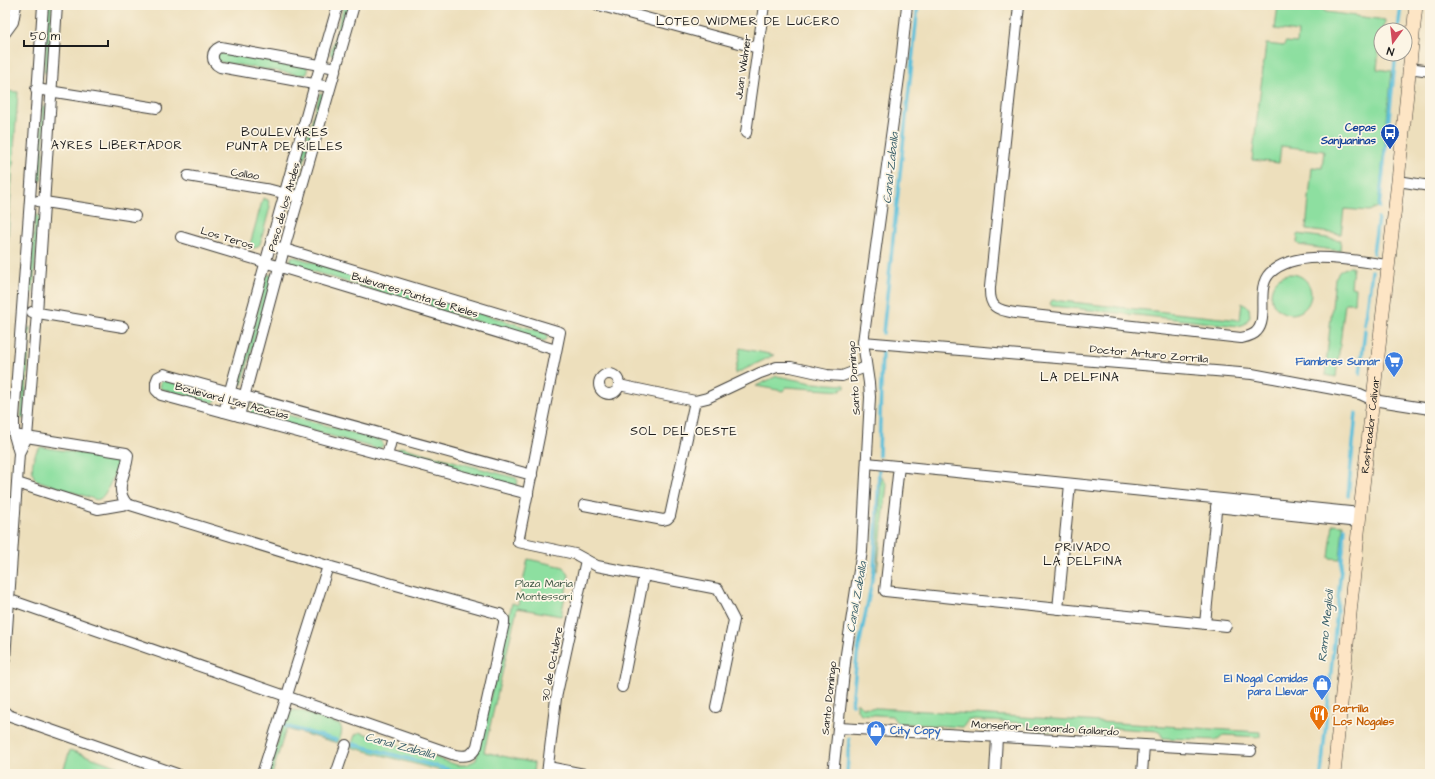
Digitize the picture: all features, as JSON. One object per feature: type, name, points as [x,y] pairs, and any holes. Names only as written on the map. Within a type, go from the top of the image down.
[{"type":"main road","name":"Rastreador Calivar","points":[[1334,774],[1372,400],[1398,181],[1416,5]]},
{"type":"street","points":[[5,33],[13,22],[16,5]]},
{"type":"street","points":[[5,659],[19,452],[14,435],[14,418],[43,5]]},
{"type":"street","points":[[19,452],[27,437],[58,5]]},
{"type":"street","name":"Paso de los Andes","points":[[224,412],[338,5]]},
{"type":"street","name":"Paso de los Andes","points":[[239,416],[279,266],[354,5]]},
{"type":"street","points":[[602,5],[758,48]]},
{"type":"street","name":"Juan Widmer","points":[[746,132],[764,5]]},
{"type":"street","name":"Santo Domingo","points":[[833,774],[846,654],[862,551],[870,397],[863,342],[900,71],[907,5]]},
{"type":"street","points":[[1019,5],[990,286],[990,299],[994,306],[1001,310],[1015,313],[1241,338],[1250,336],[1258,331],[1261,323],[1263,289],[1265,282],[1270,273],[1282,265],[1296,260],[1316,258],[1352,260],[1388,265]]},
{"type":"street","points":[[330,87],[220,67],[215,65],[212,56],[216,49],[220,47],[336,68]]},
{"type":"street","points":[[1409,68],[1430,71]]},
{"type":"street","points":[[36,89],[157,108]]},
{"type":"street","name":"Callao","points":[[188,176],[271,190],[299,197]]},
{"type":"street","points":[[1398,181],[1430,186]]},
{"type":"street","points":[[30,199],[135,216]]},
{"type":"street","name":"Los Teros","points":[[181,236],[266,263]]},
{"type":"street","name":"Bulevares Punta de Rieles","points":[[266,263],[556,350],[560,332],[271,245]]},
{"type":"street","points":[[423,310],[427,292]]},
{"type":"street","points":[[22,311],[123,327]]},
{"type":"street","name":"Doctor Arturo Zorrilla","points":[[863,342],[1252,374],[1360,394],[1372,400],[1430,409]]},
{"type":"street","points":[[556,350],[518,542],[575,554],[597,566],[718,589],[734,620],[716,707]]},
{"type":"street","points":[[619,385],[695,401],[708,398],[760,373],[777,367],[791,367],[827,375],[842,376],[866,367]]},
{"type":"street","name":"Boulevard Las Acacias","points":[[528,494],[161,395],[156,390],[157,379],[164,374],[532,475]]},
{"type":"street","points":[[584,505],[663,520],[667,519],[670,516],[695,401]]},
{"type":"street","points":[[14,435],[126,453],[128,455],[128,461],[120,488],[122,498],[127,504]]},
{"type":"street","points":[[387,456],[392,437]]},
{"type":"street","points":[[867,463],[1070,484],[1217,503],[1360,518]]},
{"type":"street","points":[[899,466],[885,591],[1226,626]]},
{"type":"street","points":[[10,600],[461,756],[471,755],[477,746],[504,623],[500,614],[328,566],[127,504],[98,508],[17,483]]},
{"type":"street","points":[[1058,609],[1070,484]]},
{"type":"street","points":[[1205,624],[1217,503]]},
{"type":"street","name":"30 de Octubre","points":[[548,770],[556,698],[586,560]]},
{"type":"street","points":[[262,774],[328,566]]},
{"type":"street","points":[[622,687],[644,575]]},
{"type":"street","points":[[5,712],[8,715],[176,774]]},
{"type":"street","name":"Monseñor Leonardo Gallardo","points":[[839,728],[1251,751]]},
{"type":"street","points":[[995,774],[997,737]]},
{"type":"street","points":[[336,774],[346,745]]},
{"type":"street","points":[[1142,774],[1144,745]]},
{"type":"street","points":[[548,770],[584,774]]},
{"type":"green space","points":[[48,5],[52,5],[48,70],[46,73],[44,72]]},
{"type":"green space","points":[[344,5],[350,5],[333,56],[330,54]]},
{"type":"green space","points":[[1278,5],[1317,5],[1326,12],[1385,20],[1385,22],[1373,22],[1373,62],[1378,62],[1377,69],[1392,71],[1378,207],[1369,211],[1344,209],[1341,234],[1306,230],[1312,167],[1322,168],[1324,151],[1281,146],[1279,163],[1252,160],[1266,44],[1284,46],[1285,42],[1297,43],[1298,32],[1275,29]]},
{"type":"green space","points":[[220,53],[304,66],[307,67],[308,71],[307,74],[301,75],[220,62],[218,61],[217,55]]},
{"type":"green space","points":[[5,91],[18,92],[5,281]]},
{"type":"green space","points":[[320,93],[323,94],[297,186],[294,183]]},
{"type":"green space","points":[[44,105],[46,107],[41,181],[39,183],[37,182],[42,107]]},
{"type":"green space","points":[[263,198],[268,200],[270,207],[260,244],[255,248],[249,248]]},
{"type":"green space","points":[[37,214],[39,216],[33,292],[31,294],[29,293],[35,217]]},
{"type":"green space","points":[[1298,234],[1341,240],[1340,251],[1299,245],[1297,243]]},
{"type":"green space","points":[[292,256],[415,293],[417,298],[412,302],[292,265],[290,260]]},
{"type":"green space","points":[[1348,267],[1353,267],[1351,287],[1355,288],[1354,303],[1345,303],[1336,377],[1325,375],[1335,278],[1340,271]]},
{"type":"green space","points":[[270,274],[272,277],[242,385],[240,383],[266,277]]},
{"type":"green space","points":[[1287,274],[1295,274],[1302,277],[1308,283],[1311,294],[1308,305],[1302,311],[1295,314],[1287,314],[1280,311],[1274,305],[1271,298],[1271,290],[1274,283],[1280,277]]},
{"type":"green space","points":[[435,299],[545,333],[547,335],[547,339],[544,342],[430,307],[430,301]]},
{"type":"green space","points":[[1052,300],[1240,320],[1242,303],[1249,308],[1250,316],[1245,324],[1239,326],[1052,306],[1050,304]]},
{"type":"green space","points":[[29,327],[24,419],[21,418],[27,329]]},
{"type":"green space","points":[[740,348],[774,355],[735,374]]},
{"type":"green space","points":[[777,376],[812,383],[845,385],[845,388],[841,388],[841,391],[786,387],[783,391],[756,386]]},
{"type":"green space","points":[[164,380],[215,394],[217,396],[217,400],[213,403],[162,389],[160,387],[161,381]]},
{"type":"green space","points":[[252,405],[382,441],[383,446],[378,449],[252,414],[249,410]]},
{"type":"green space","points":[[41,447],[117,459],[119,461],[106,492],[101,498],[96,500],[36,480],[32,468],[34,457],[38,449]]},
{"type":"green space","points":[[401,447],[516,478],[518,481],[516,486],[399,456],[397,452]]},
{"type":"green space","points":[[881,476],[887,485],[877,571]]},
{"type":"green space","points":[[1333,524],[1343,525],[1340,559],[1329,558]]},
{"type":"green space","name":"Plaza Maria Montessori","points":[[528,559],[564,567],[569,575],[561,616],[517,608],[484,752],[534,763],[533,774],[453,774],[351,747],[355,735],[360,732],[457,765],[466,765],[476,760],[512,603],[518,605]]},
{"type":"green space","points":[[857,702],[862,707],[1260,732],[1260,737],[1224,735],[1218,740],[1163,738],[1159,731],[1113,728],[1108,734],[1029,730],[1024,723],[968,720],[963,727],[897,723],[892,716],[861,714],[857,710]]},
{"type":"green space","points":[[294,710],[302,711],[340,725],[342,732],[341,736],[338,743],[286,729],[272,774],[268,774],[286,714]]},
{"type":"green space","points":[[70,750],[139,774],[62,774]]},
{"type":"waterway","name":"Canal Zaballa","points":[[883,333],[918,5]]},
{"type":"waterway","name":"Ramo Meglioli","points":[[1399,22],[1401,5]]},
{"type":"waterway","name":"Ramo Meglioli","points":[[1379,207],[1395,62]]},
{"type":"waterway","name":"Ramo Meglioli","points":[[1373,253],[1378,218]]},
{"type":"waterway","name":"Ramo Meglioli","points":[[1365,325],[1372,271]]},
{"type":"waterway","name":"Ramo Meglioli","points":[[1360,374],[1365,330]]},
{"type":"waterway","name":"Canal Zaballa","points":[[879,456],[882,349]]},
{"type":"waterway","name":"Ramo Meglioli","points":[[1348,496],[1356,413]]},
{"type":"waterway","name":"Canal Zaballa","points":[[852,704],[857,656],[874,571],[879,470]]},
{"type":"waterway","name":"Ramo Meglioli","points":[[1321,774],[1345,528]]},
{"type":"waterway","name":"Canal Zaballa","points":[[285,726],[336,740]]},
{"type":"waterway","name":"Canal Zaballa","points":[[847,774],[849,739]]},
{"type":"waterway","name":"Canal Zaballa","points":[[353,744],[465,774]]},
{"type":"place","name":"Cepas Sanjuaninas","points":[[1390,150]]},
{"type":"place","name":"Fiambres Sumar","points":[[1394,378]]},
{"type":"place","name":"El Nogal Comidas para Llevar","points":[[1322,701]]},
{"type":"place","name":"Parrilla Los Nogales","points":[[1319,731]]},
{"type":"place","name":"City Copy","points":[[876,747]]},
{"type":"district","name":"LOTEO WIDMER DE LUCERO","points":[[748,21]]},
{"type":"district","name":"BOULEVARES PUNTA DE RIELES","points":[[285,139]]},
{"type":"district","name":"AYRES LIBERTADOR","points":[[117,145]]},
{"type":"district","name":"LA DELFINA","points":[[1080,377]]},
{"type":"district","name":"SOL DEL OESTE","points":[[684,431]]},
{"type":"district","name":"PRIVADO LA DELFINA","points":[[1083,554]]}]
